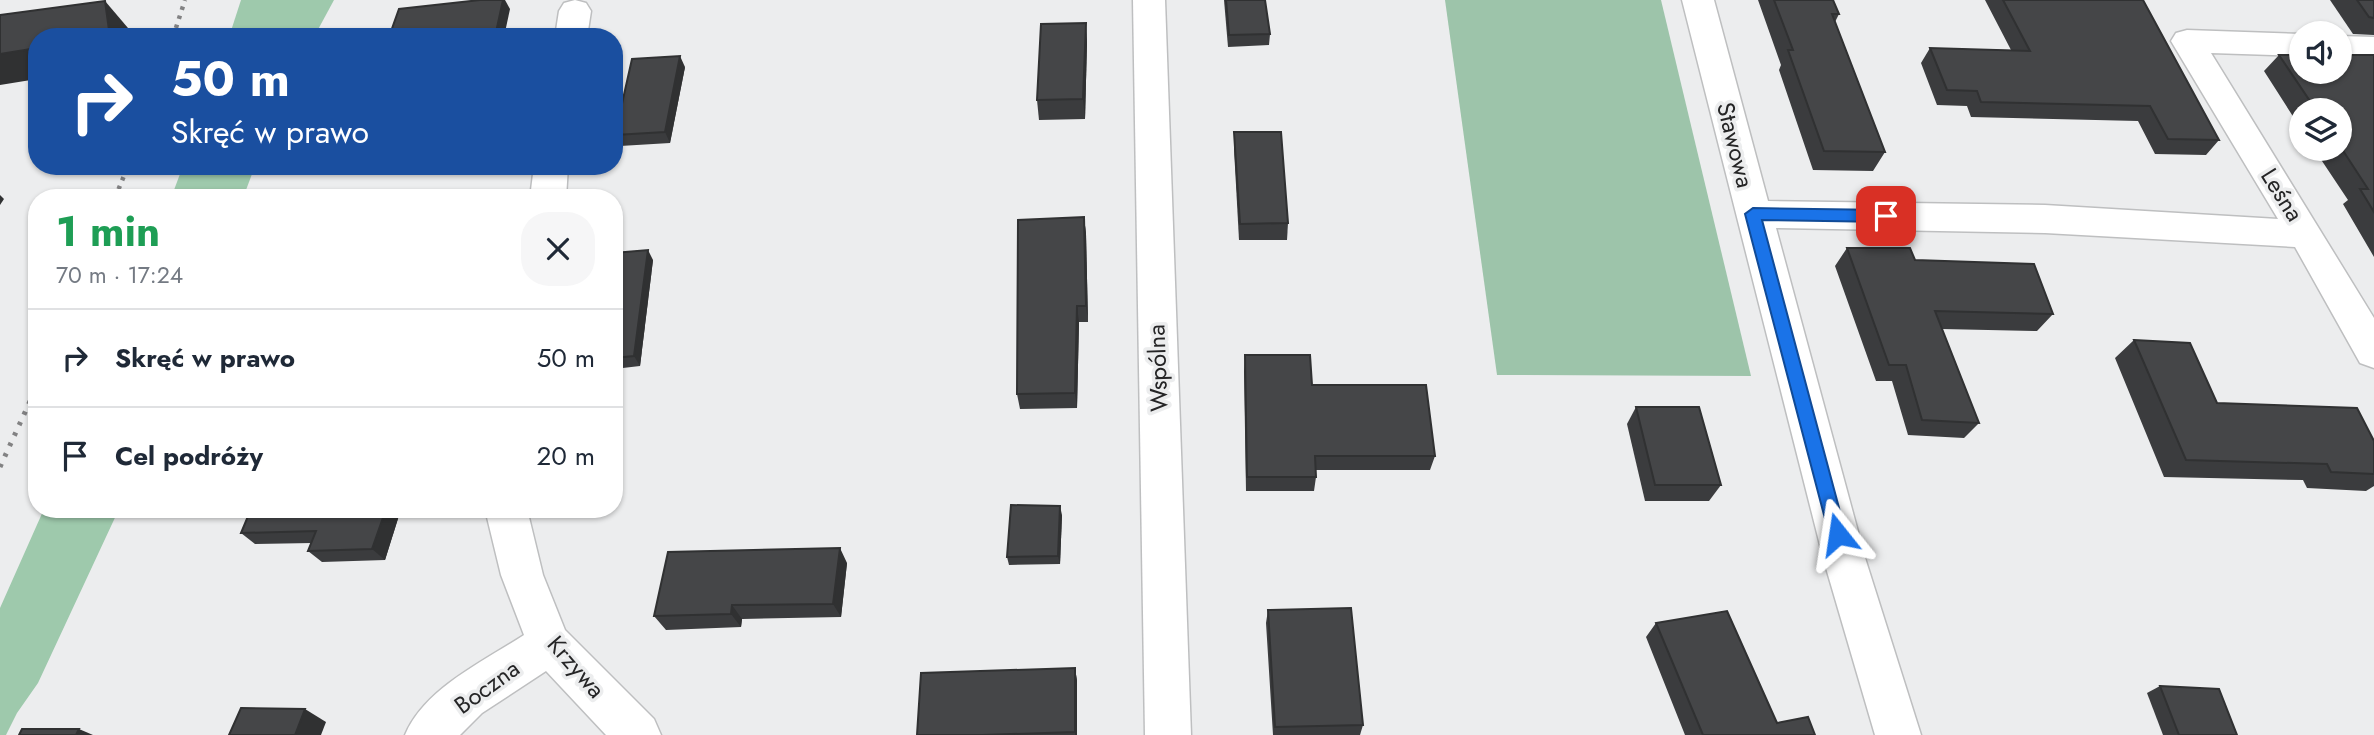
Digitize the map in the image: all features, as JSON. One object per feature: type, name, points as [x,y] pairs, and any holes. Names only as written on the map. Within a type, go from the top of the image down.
[{"type":"street","name":"Wspólna","points":[[1149,0],[1168,735]]},
{"type":"street","name":"Stawowa","points":[[1698,0],[1845,561],[1898,735]]},
{"type":"street","name":"Leśna","points":[[2289,45],[2186,41],[2306,234],[2374,352]]},
{"type":"street","points":[[2352,47],[2374,48]]},
{"type":"street","points":[[1753,214],[2045,219],[2306,234]]},
{"type":"street","name":"Krzywa","points":[[508,518],[522,575],[550,644],[638,735]]},
{"type":"street","name":"Boczna","points":[[428,735],[466,698],[550,644]]},
{"type":"green space","points":[[241,0],[334,0],[319,28],[232,28]]},
{"type":"green space","points":[[1445,0],[1661,0],[1751,376],[1497,375]]},
{"type":"green space","points":[[180,175],[252,175],[246,189],[174,189]]},
{"type":"green space","points":[[40,518],[115,518],[38,683],[17,713],[6,735],[0,735],[0,608]]},
{"type":"building","points":[[503,0],[497,28],[392,28],[399,9]]},
{"type":"building","points":[[1226,0],[1265,0],[1270,34],[1229,35]]},
{"type":"building","points":[[1774,0],[1833,0],[1839,14],[1832,14],[1885,152],[1824,151],[1788,50],[1793,50]]},
{"type":"building","points":[[2003,0],[2143,0],[2219,140],[2168,139],[2150,106],[1981,102],[1977,91],[1947,90],[1930,48],[2030,51]]},
{"type":"building","points":[[2357,0],[2374,0],[2374,18],[2369,17]]},
{"type":"building","points":[[105,1],[109,28],[28,28],[28,49],[0,54],[0,15]]},
{"type":"building","points":[[1086,23],[1083,99],[1037,100],[1041,24]]},
{"type":"building","points":[[2279,55],[2289,55],[2289,70]]},
{"type":"building","points":[[2352,55],[2374,55],[2374,212],[2360,189],[2368,189],[2350,161],[2352,161],[2352,98],[2308,98],[2299,84],[2352,84]]},
{"type":"building","points":[[680,56],[665,132],[623,135],[623,99],[632,59]]},
{"type":"building","points":[[1234,132],[1281,132],[1288,223],[1240,224]]},
{"type":"building","points":[[1084,217],[1086,306],[1077,306],[1075,393],[1017,394],[1018,220]]},
{"type":"building","points":[[1847,248],[1910,248],[1915,260],[2034,264],[2053,314],[1935,311],[1979,423],[1922,420],[1906,365],[1889,365]]},
{"type":"building","points":[[648,250],[634,356],[623,357],[623,252]]},
{"type":"building","points":[[2134,340],[2190,343],[2217,403],[2357,408],[2374,441],[2374,474],[2331,472],[2327,464],[2186,460]]},
{"type":"building","points":[[1245,355],[1310,355],[1312,385],[1426,385],[1435,456],[1315,456],[1316,477],[1247,477]]},
{"type":"building","points":[[1636,407],[1699,407],[1721,485],[1655,485]]},
{"type":"building","points":[[1011,505],[1060,506],[1058,556],[1007,557]]},
{"type":"building","points":[[247,518],[383,518],[372,549],[308,551],[316,531],[241,533]]},
{"type":"building","points":[[840,548],[833,604],[732,605],[731,614],[654,616],[668,552]]},
{"type":"building","points":[[1351,608],[1363,725],[1275,727],[1268,610]]},
{"type":"building","points":[[1727,611],[1777,723],[1808,717],[1815,735],[1703,735],[1656,623]]},
{"type":"building","points":[[1075,668],[1075,732],[917,735],[921,673]]},
{"type":"building","points":[[2160,686],[2219,689],[2237,735],[2179,735]]},
{"type":"building","points":[[241,708],[305,709],[295,735],[229,735]]},
{"type":"building","points":[[22,729],[79,729],[76,735],[19,735]]},
{"type":"railway","points":[[176,28],[185,0]]},
{"type":"railway","points":[[119,189],[124,175]]},
{"type":"railway","points":[[0,467],[28,406]]},
{"type":"route","points":[[1838,534],[1753,214],[1886,216]]}]
